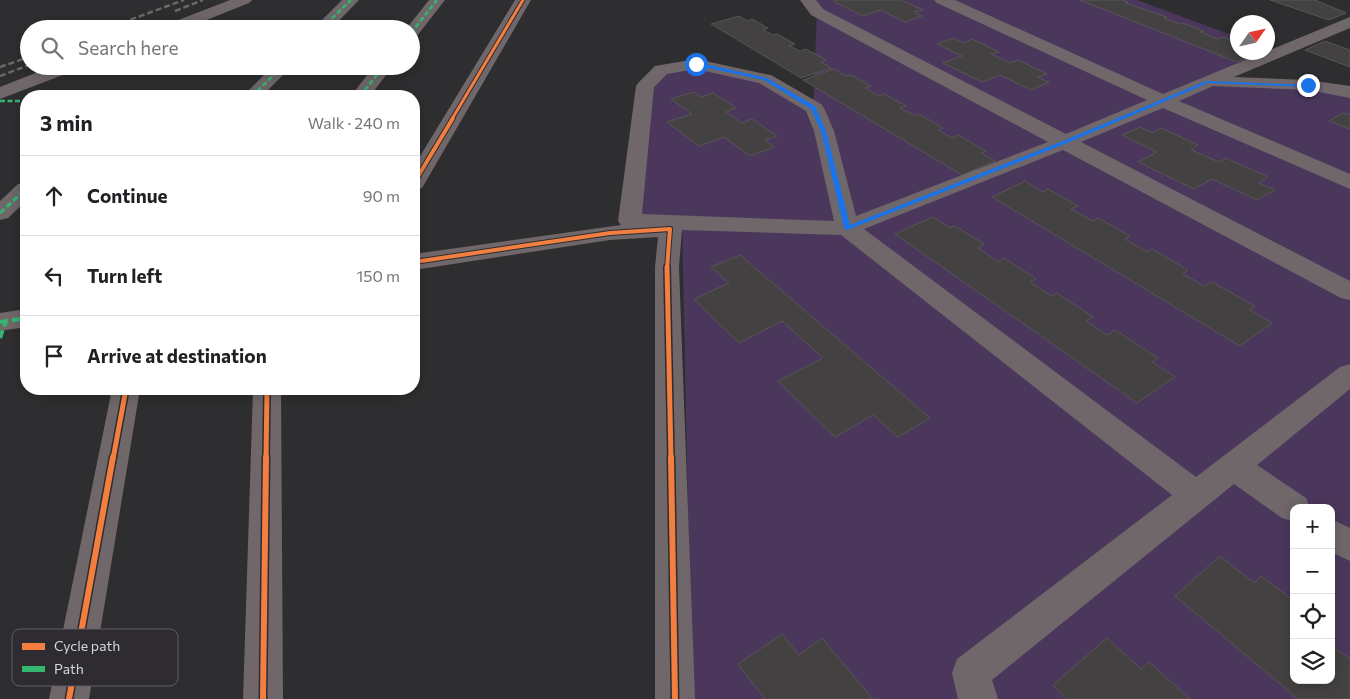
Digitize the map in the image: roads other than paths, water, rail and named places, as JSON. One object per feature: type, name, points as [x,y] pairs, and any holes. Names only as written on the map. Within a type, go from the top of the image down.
[{"type":"street","points":[[192,20],[244,0]]},
{"type":"street","points":[[330,20],[351,0]]},
{"type":"street","points":[[420,21],[437,0]]},
{"type":"street","points":[[420,173],[523,0]]},
{"type":"street","points":[[808,0],[817,12],[1350,292]]},
{"type":"street","points":[[942,0],[1350,182]]},
{"type":"street","points":[[1196,496],[847,228],[824,131],[814,108],[765,79],[696,64],[661,70],[645,86],[630,221],[847,228],[1065,142],[1350,22]]},
{"type":"street","points":[[0,93],[47,75]]},
{"type":"street","points":[[258,90],[274,75]]},
{"type":"street","points":[[365,90],[377,75]]},
{"type":"street","points":[[1208,82],[1308,85],[1350,92]]},
{"type":"street","points":[[0,100],[20,101]]},
{"type":"street","points":[[0,213],[20,195]]},
{"type":"street","points":[[420,261],[610,233],[670,229],[666,267],[675,699]]},
{"type":"street","points":[[978,699],[971,673],[1350,374]]},
{"type":"street","points":[[82,629],[125,395]]},
{"type":"street","points":[[263,699],[267,395]]},
{"type":"street","points":[[1233,466],[1290,505]]},
{"type":"street","points":[[1335,537],[1350,546]]},
{"type":"street","points":[[69,699],[71,686]]},
{"type":"railway","points":[[130,20],[184,0]]},
{"type":"railway","points":[[175,11],[203,0]]},
{"type":"railway","points":[[0,67],[20,60]]},
{"type":"railway","points":[[0,76],[20,68]]}]
